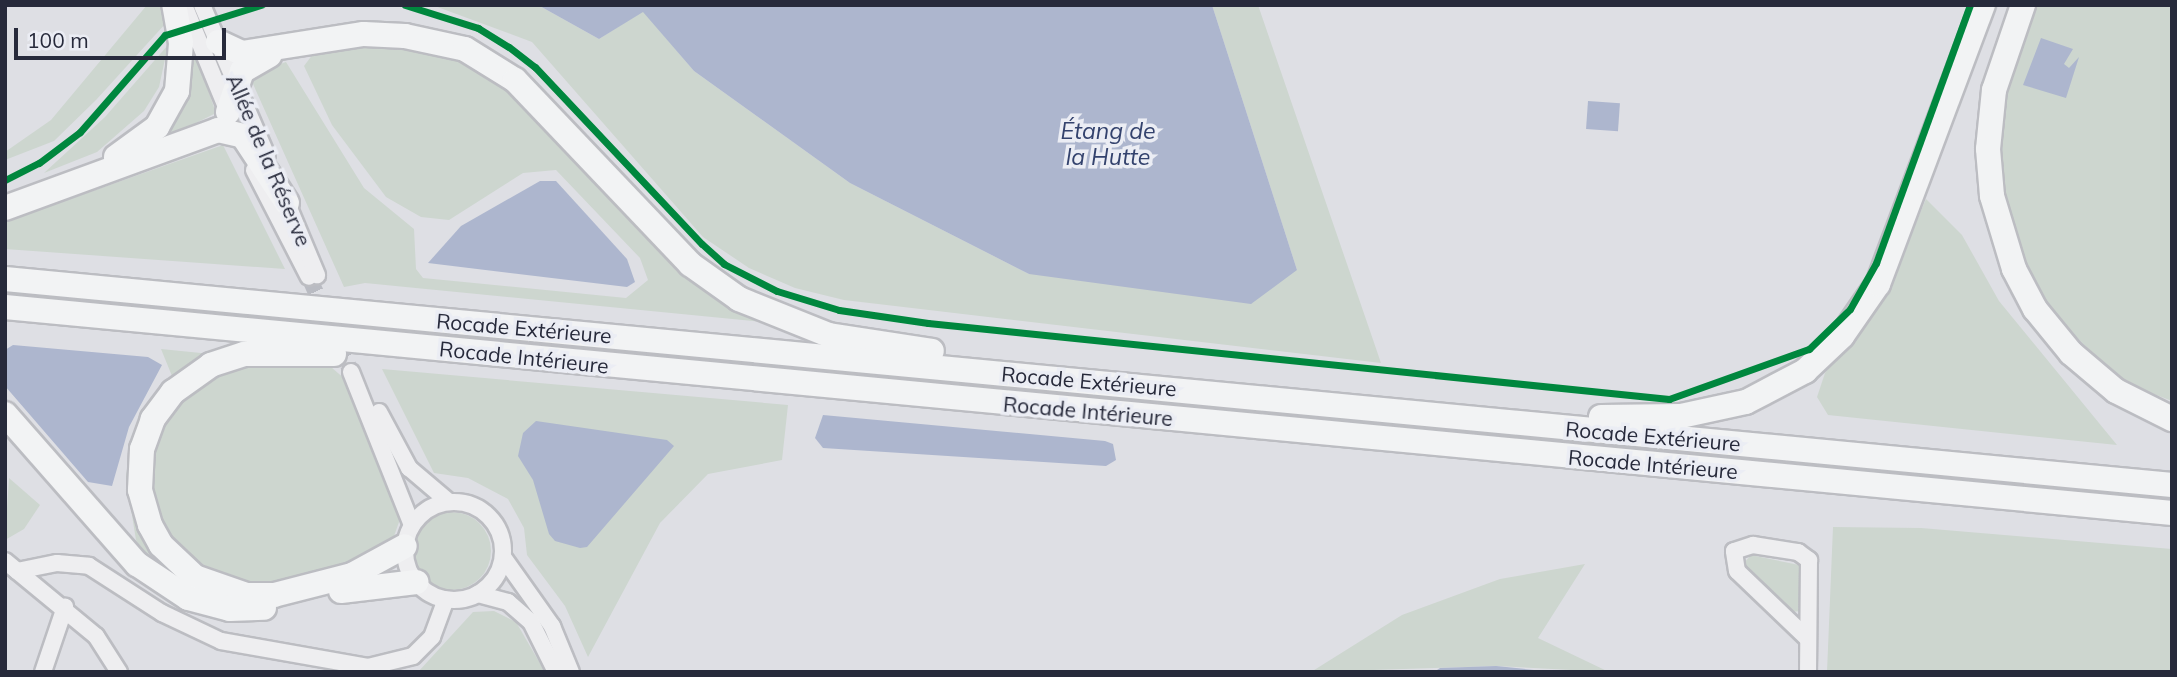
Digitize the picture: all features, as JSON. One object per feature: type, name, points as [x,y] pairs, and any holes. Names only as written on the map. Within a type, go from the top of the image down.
[{"type":"highway","points":[[50,192],[139,144],[169,110],[182,59],[174,5]]},
{"type":"highway","points":[[1437,416],[1681,416],[1746,402],[1805,371],[1842,336],[1878,284],[1983,5]]},
{"type":"highway","points":[[2023,5],[1994,90],[1988,149],[1992,196],[2014,269],[2035,309],[2071,352],[2116,391],[2172,419]]},
{"type":"highway","points":[[218,42],[242,53],[364,34],[405,36],[465,49],[515,80],[690,264],[739,299],[785,322],[829,335],[1189,391]]},
{"type":"highway","points":[[286,47],[248,66],[235,82],[233,122],[253,147],[287,203]]},
{"type":"highway","points":[[5,208],[233,122]]},
{"type":"highway","name":"Rocade Extérieure","points":[[5,279],[2172,485]]},
{"type":"highway","name":"Rocade Intérieure","points":[[5,307],[2168,513]]},
{"type":"highway","points":[[409,346],[376,358],[274,352],[211,365],[183,383],[159,409],[144,439],[139,477],[150,525],[161,545],[187,570],[219,589],[274,595],[301,590],[374,566],[409,535]]},
{"type":"highway","points":[[5,414],[137,564],[188,598],[230,609],[257,609],[359,587],[416,582]]},
{"type":"street","name":"Allée de la Réserve","points":[[184,5],[233,122],[314,277],[287,203],[202,5]]},
{"type":"street","points":[[449,502],[409,468],[355,371],[409,535],[416,582],[446,600],[478,594],[508,602],[531,622],[556,672]]},
{"type":"street","points":[[409,535],[428,509],[449,502],[473,505],[493,520],[503,557],[552,626],[570,672]]},
{"type":"street","points":[[1808,639],[1737,571],[1734,551],[1753,545],[1805,555],[1808,639],[1808,672]]},
{"type":"street","points":[[478,594],[495,578],[503,557]]},
{"type":"street","points":[[11,566],[57,563],[89,566],[171,619],[222,641],[368,667],[413,656],[432,637],[446,600]]},
{"type":"street","points":[[11,566],[65,607],[96,636],[119,672]]},
{"type":"street","points":[[43,672],[65,607]]},
{"type":"shaded area","points":[[147,5],[162,5],[166,23],[96,100],[54,141],[5,160],[5,152],[51,120]]},
{"type":"shaded area","points":[[432,5],[538,5],[599,39],[643,11],[694,71],[850,183],[1029,274],[1297,270],[1212,5],[1258,5],[1381,363],[844,300],[795,288],[749,268],[703,237],[532,42]]},
{"type":"shaded area","points":[[2033,5],[2172,5],[2172,401],[2123,382],[2046,308],[2007,230],[1997,121]]},
{"type":"shaded area","points":[[191,41],[216,113],[152,145]]},
{"type":"shaded area","points":[[406,43],[486,67],[704,285],[763,322],[365,283],[344,287],[249,75],[286,62],[364,188],[414,229],[416,269],[423,278],[626,298],[648,280],[640,258],[556,170],[523,173],[449,220],[421,217],[386,197],[332,125],[304,66],[316,50]]},
{"type":"shaded area","points":[[168,45],[159,87],[144,111],[97,152],[44,173],[105,117]]},
{"type":"shaded area","points":[[223,145],[285,269],[5,249],[5,222]]},
{"type":"shaded area","points":[[1926,199],[1962,235],[1999,301],[2117,445],[1828,415],[1817,397],[1825,373],[1888,289]]},
{"type":"shaded area","points":[[161,349],[211,354],[136,442],[169,580],[149,564],[136,540],[126,478],[130,446],[151,397],[172,376]]},
{"type":"shaded area","points":[[280,364],[331,367],[346,380],[398,493],[399,522],[393,539],[373,556],[262,585],[228,579],[194,559],[165,529],[152,496],[151,459],[160,426],[181,397],[209,377],[242,366]]},
{"type":"shaded area","points":[[382,369],[788,405],[782,460],[708,474],[660,523],[588,657],[565,606],[527,555],[524,528],[508,499],[468,478],[434,473]]},
{"type":"shaded area","points":[[9,478],[40,505],[24,529],[5,540]]},
{"type":"shaded area","points":[[452,512],[467,515],[480,523],[488,536],[491,551],[488,566],[480,579],[467,587],[452,590],[437,587],[424,579],[416,566],[413,551],[416,536],[424,523],[437,515]]},
{"type":"shaded area","points":[[1833,527],[1921,528],[2172,549],[2172,672],[1827,672]]},
{"type":"shaded area","points":[[1751,555],[1799,565],[1802,611],[1790,612],[1745,572],[1744,563]]},
{"type":"shaded area","points":[[1585,564],[1538,638],[1609,672],[1496,666],[1311,672],[1402,615],[1500,579]]},
{"type":"shaded area","points":[[494,611],[516,622],[545,672],[418,672],[473,612]]},
{"type":"water","name":"Étang de la Hutte","points":[[538,5],[1212,5],[1297,270],[1251,304],[1029,274],[850,183],[694,71],[643,12],[599,39]]},
{"type":"water","points":[[2041,38],[2073,49],[2064,64],[2069,68],[2079,57],[2066,98],[2023,85]]},
{"type":"water","points":[[1588,101],[1620,103],[1618,131],[1586,129]]},
{"type":"water","points":[[540,181],[556,181],[627,259],[635,282],[627,287],[428,263],[461,226]]},
{"type":"water","points":[[13,345],[148,357],[162,365],[129,427],[112,486],[88,482],[5,386],[5,350]]},
{"type":"water","points":[[823,415],[1105,441],[1113,444],[1116,460],[1106,466],[823,448],[815,438]]},
{"type":"water","points":[[536,421],[667,440],[674,446],[587,547],[580,548],[555,541],[549,534],[533,480],[518,456],[523,433]]},
{"type":"water","points":[[1496,666],[1554,672],[1434,672],[1440,668]]},
{"type":"tunnel","points":[[309,277],[351,372]]},
{"type":"cycle path","points":[[5,180],[39,163],[80,132],[165,35],[261,5]]},
{"type":"cycle path","points":[[405,5],[478,28],[509,47],[535,67],[702,244],[724,264],[777,291],[839,310],[928,323],[1669,399],[1809,349],[1850,309],[1876,263],[1970,5]]}]
